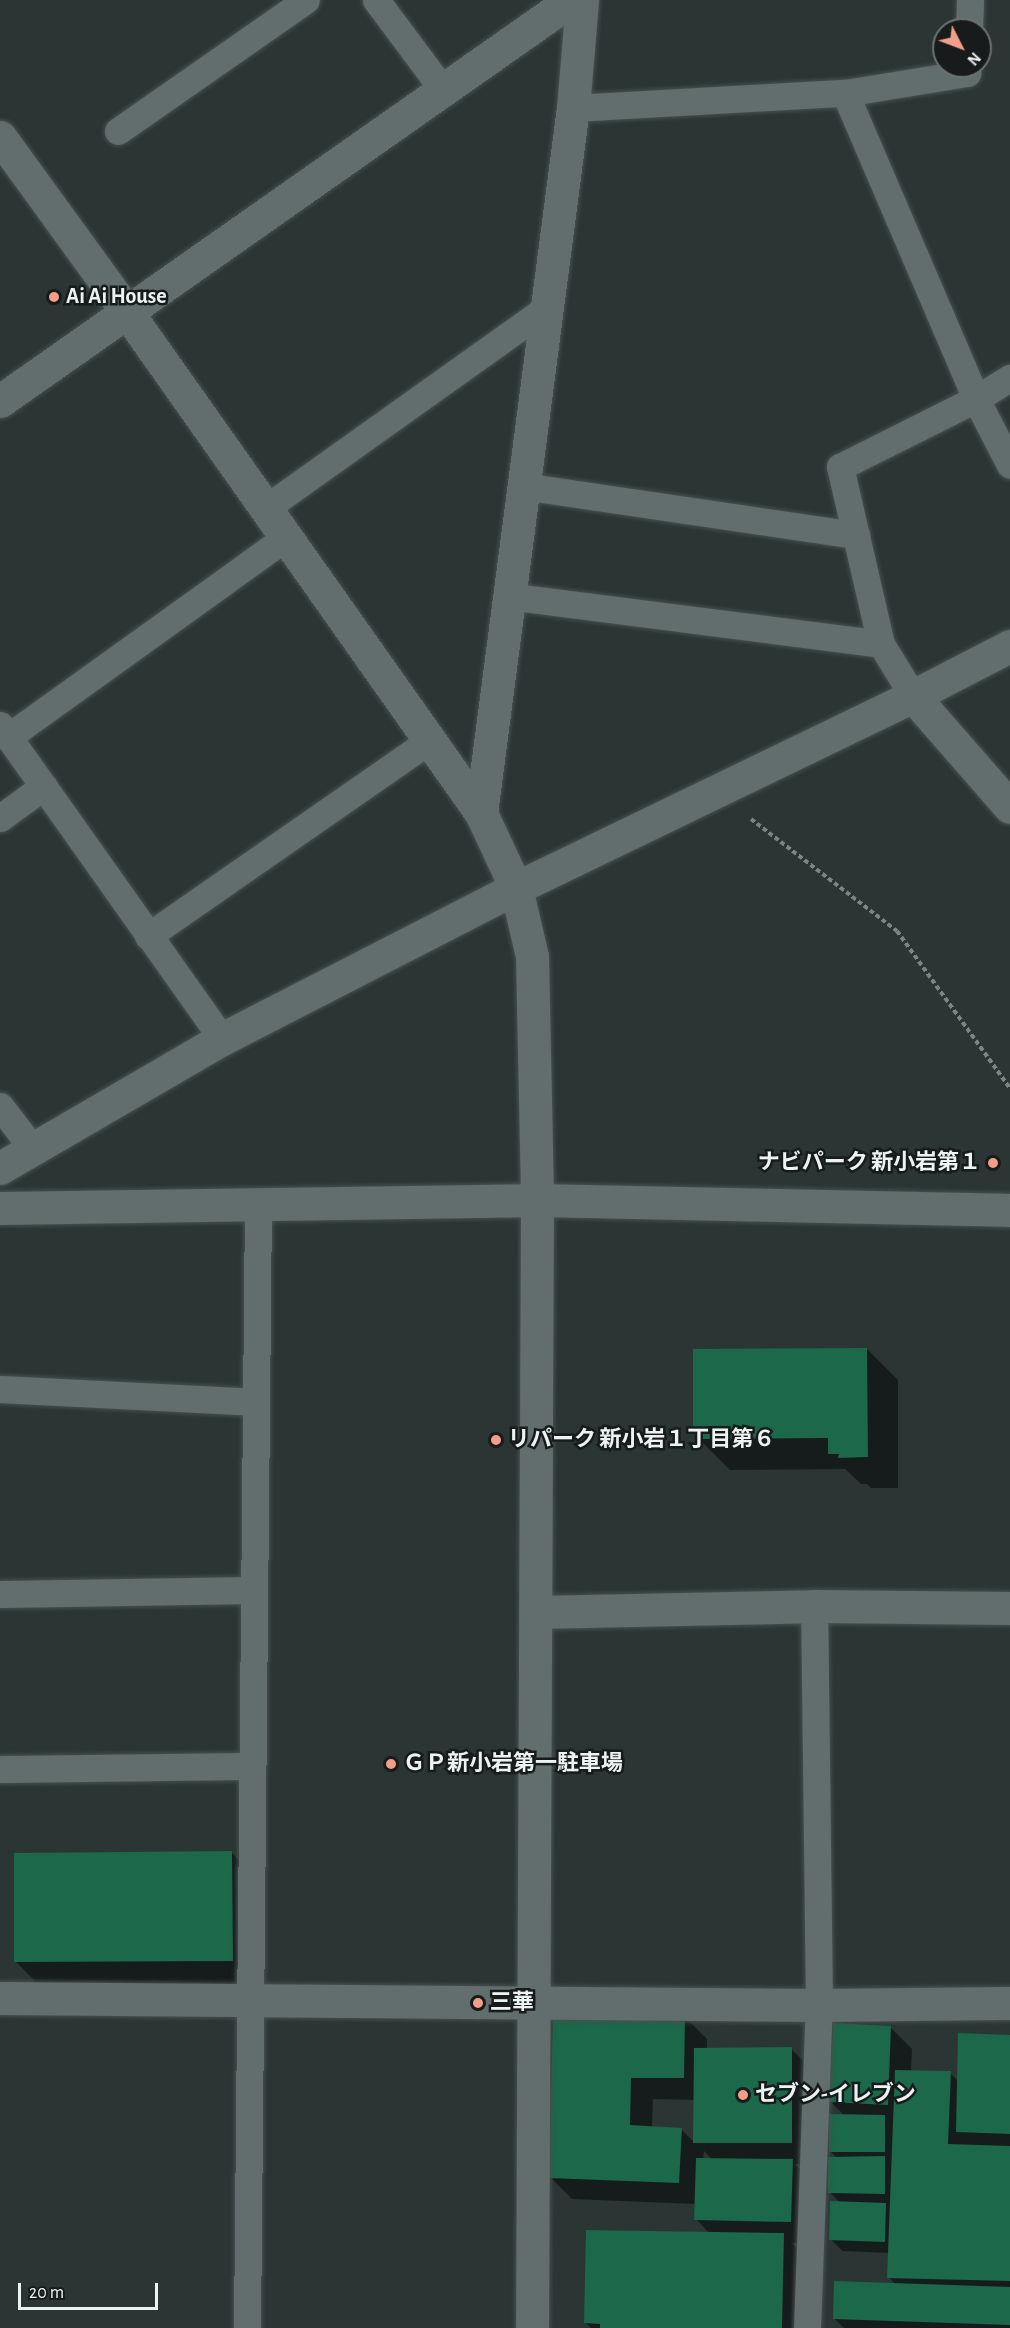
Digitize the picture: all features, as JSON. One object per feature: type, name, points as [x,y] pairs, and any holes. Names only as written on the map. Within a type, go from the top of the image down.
[{"type":"street","points":[[0,401],[571,0]]},
{"type":"street","points":[[481,813],[573,108],[582,0]]},
{"type":"street","points":[[0,137],[127,312],[481,813],[516,888],[532,956],[537,1200],[532,2328]]},
{"type":"street","points":[[0,1168],[222,1039],[516,888],[913,696],[1010,646]]},
{"type":"street","points":[[913,696],[1010,807]]},
{"type":"street","points":[[0,1208],[537,1200],[1010,1210]]},
{"type":"street","points":[[536,1611],[814,1606],[1010,1608]]},
{"type":"street","points":[[0,1998],[819,2005],[1010,2003]]},
{"type":"lane","points":[[118,131],[306,0]]},
{"type":"lane","points":[[376,0],[443,90]]},
{"type":"lane","points":[[969,18],[970,0]]},
{"type":"lane","points":[[573,108],[845,93],[936,78]]},
{"type":"lane","points":[[845,93],[976,399],[1010,465]]},
{"type":"lane","points":[[266,508],[546,308]]},
{"type":"lane","points":[[913,696],[881,644],[840,467],[976,399],[1010,378]]},
{"type":"lane","points":[[523,486],[856,535]]},
{"type":"lane","points":[[222,1039],[4,731],[286,537]]},
{"type":"lane","points":[[508,596],[881,644]]},
{"type":"lane","points":[[148,936],[430,740]]},
{"type":"lane","points":[[0,818],[44,786]]},
{"type":"lane","points":[[0,1106],[33,1149]]},
{"type":"lane","points":[[247,2328],[258,1204]]},
{"type":"lane","points":[[0,1389],[255,1402]]},
{"type":"lane","points":[[0,1593],[254,1590]]},
{"type":"lane","points":[[807,2328],[819,2005],[814,1606]]},
{"type":"lane","points":[[0,1769],[252,1766]]},
{"type":"path","points":[[715,792],[897,931],[1010,1088]]},
{"type":"building","points":[[867,1348],[868,1457],[838,1458],[839,1454],[828,1454],[828,1438],[697,1439],[697,1432],[693,1432],[693,1349]]},
{"type":"building","points":[[232,1851],[233,1961],[14,1962],[14,1853]]},
{"type":"building","points":[[553,2013],[685,2015],[684,2078],[631,2078],[630,2125],[682,2128],[679,2183],[549,2178]]},
{"type":"building","points":[[833,2023],[891,2026],[888,2105],[829,2102]]},
{"type":"building","points":[[958,2033],[1010,2035],[1010,2134],[956,2132]]},
{"type":"building","name":"セブン-イレブン","points":[[792,2047],[792,2143],[693,2143],[694,2048]]},
{"type":"building","points":[[895,2070],[951,2071],[948,2144],[1010,2146],[1010,2281],[887,2278]]},
{"type":"building","points":[[829,2114],[885,2115],[885,2152],[829,2152]]},
{"type":"building","points":[[885,2156],[885,2194],[828,2193],[828,2157]]},
{"type":"building","points":[[696,2158],[793,2159],[791,2222],[694,2220]]},
{"type":"building","points":[[830,2201],[886,2203],[885,2242],[829,2240]]},
{"type":"building","points":[[586,2230],[784,2233],[782,2328],[600,2328],[600,2324],[584,2323]]},
{"type":"building","points":[[834,2281],[1010,2287],[1010,2325],[833,2319]]},
{"type":"place","name":"Ai Ai House","points":[[54,297]]},
{"type":"place","name":"ナビパーク 新小岩第１","points":[[993,1163]]},
{"type":"place","name":"リパーク 新小岩１丁目第６","points":[[496,1440]]},
{"type":"place","name":"ＧＰ新小岩第一駐車場","points":[[391,1764]]},
{"type":"place","name":"三華","points":[[478,2003]]},
{"type":"place","name":"セブン-イレブン","points":[[743,2095]]}]
